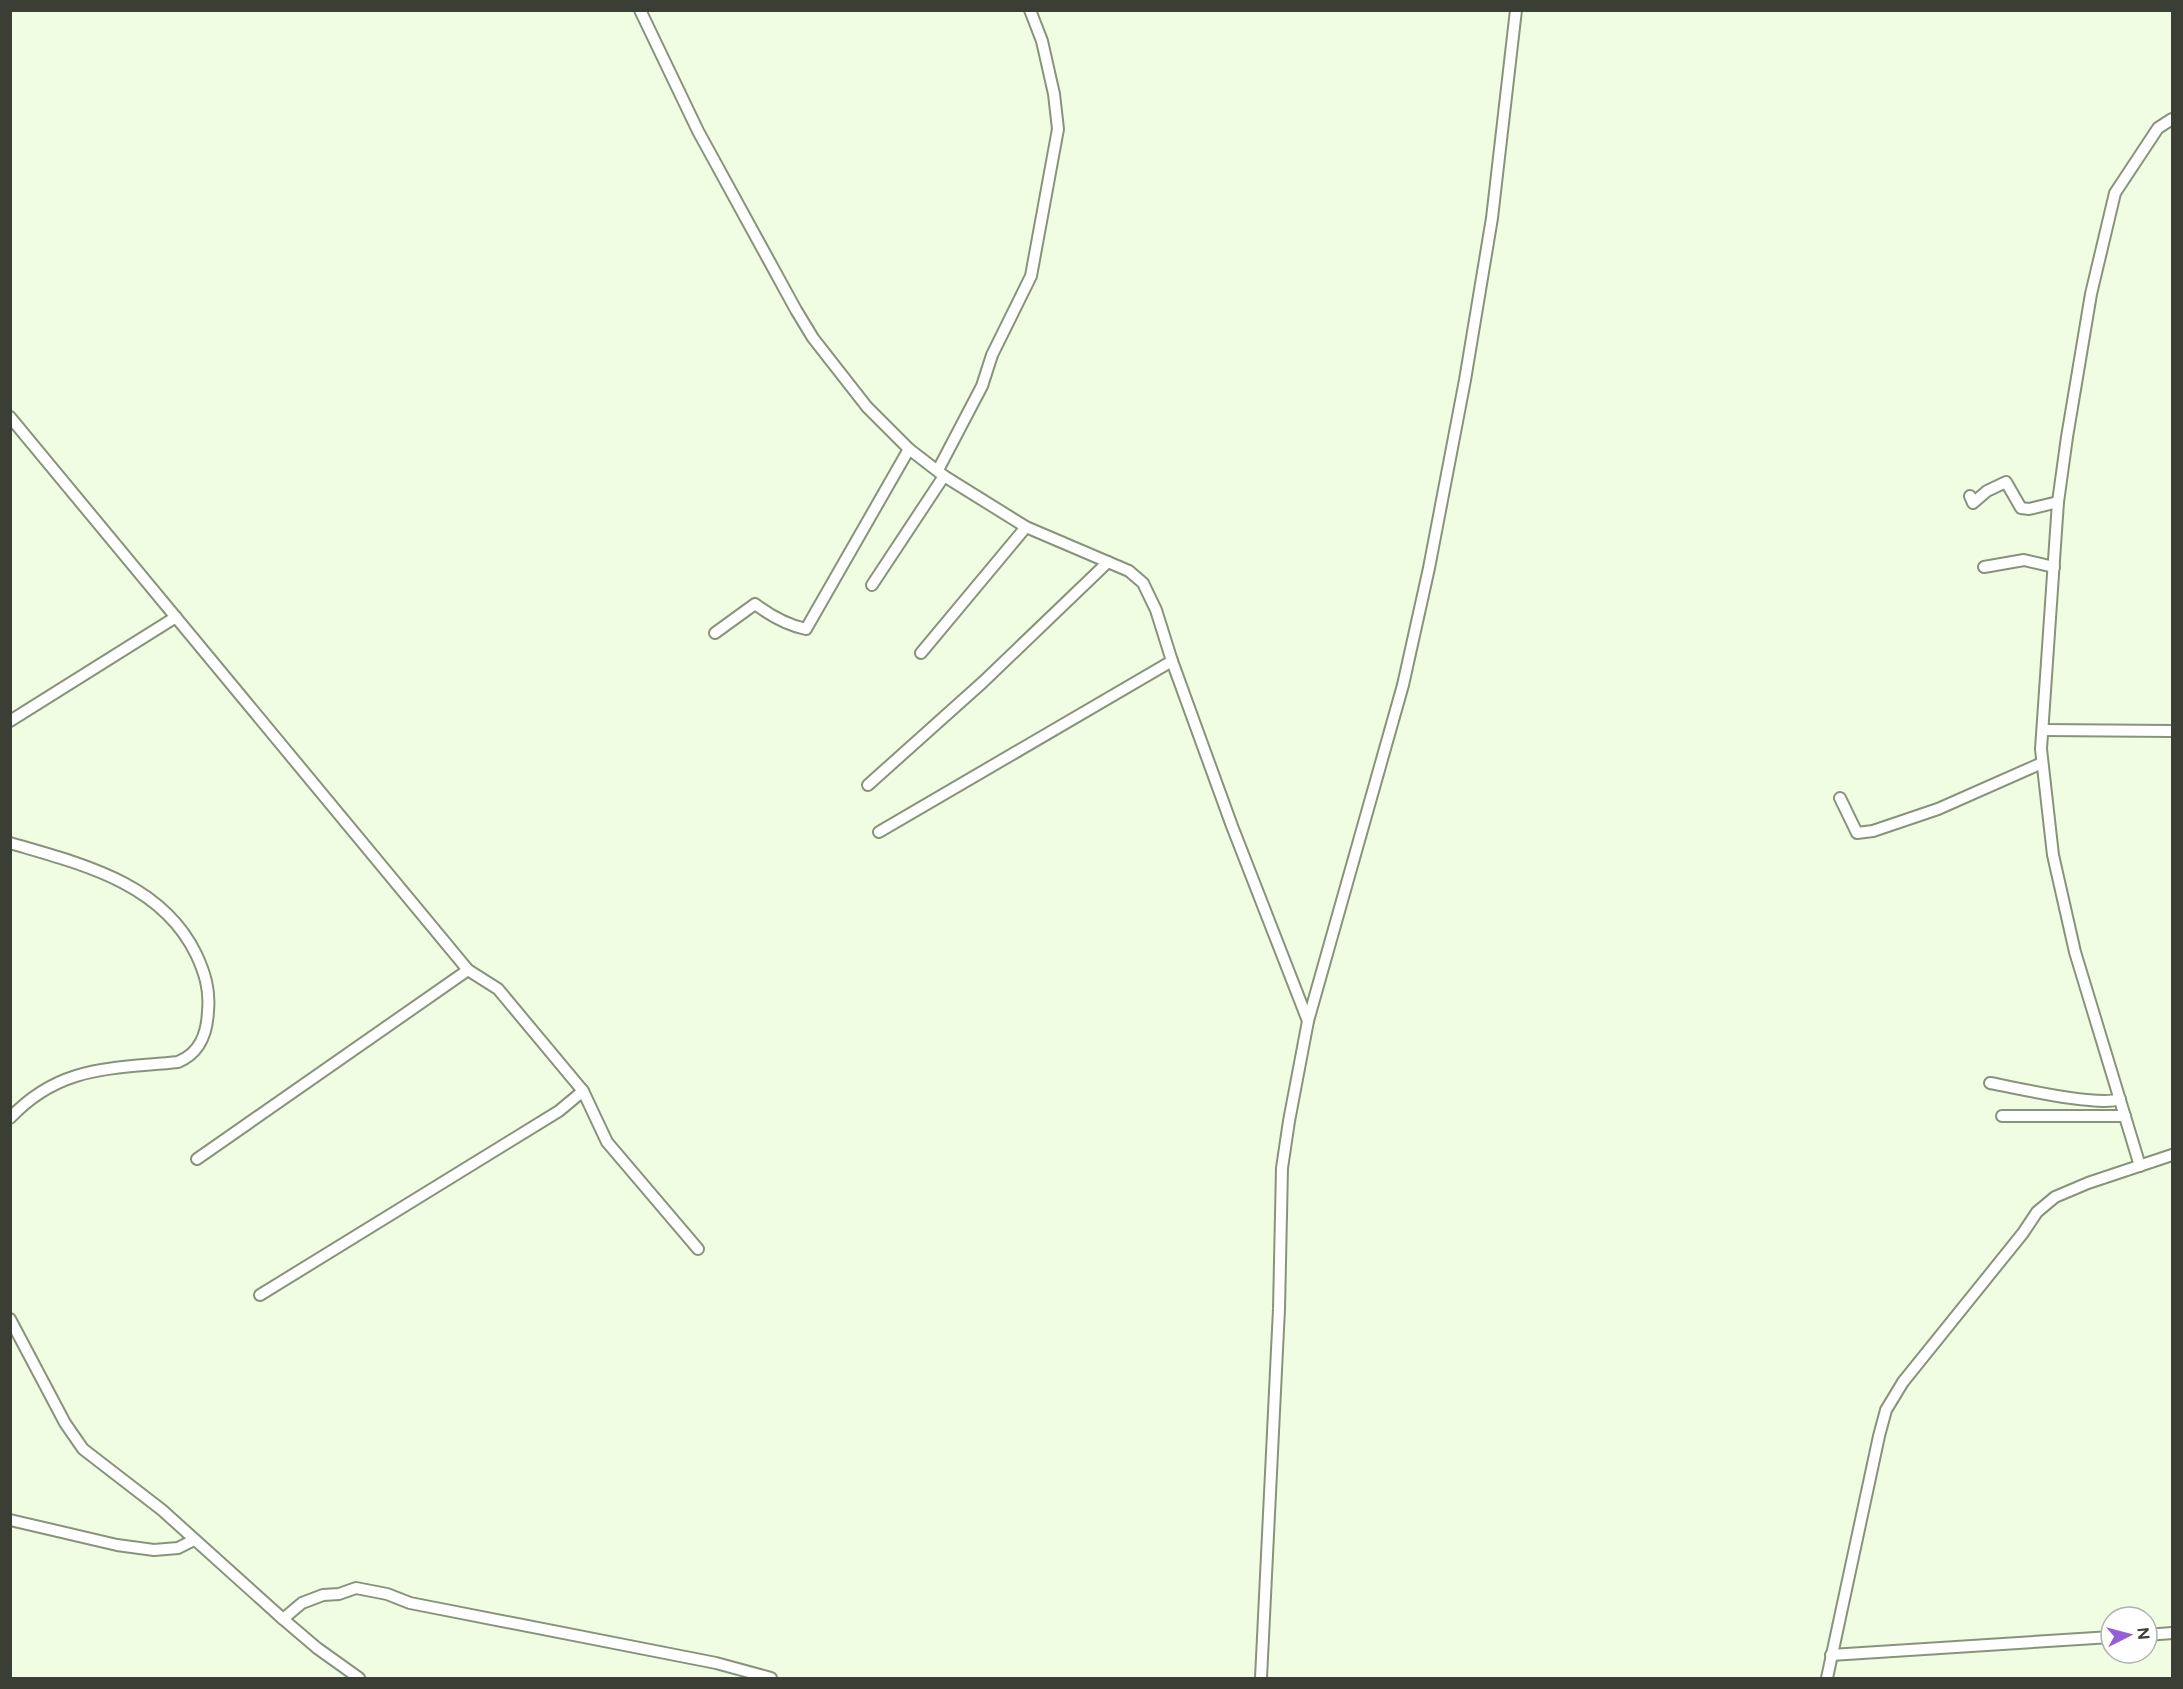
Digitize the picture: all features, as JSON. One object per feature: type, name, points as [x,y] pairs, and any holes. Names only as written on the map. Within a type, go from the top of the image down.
[{"type":"street","points":[[640,10],[698,131],[796,310],[813,338],[867,407],[909,448],[941,473],[1026,527],[1129,571],[1143,583],[1156,610],[1172,661],[1232,826],[1308,1021]]},
{"type":"street","points":[[872,585],[941,473],[982,386],[992,355],[1031,276],[1058,129],[1054,94],[1042,40],[1030,10]]},
{"type":"street","points":[[1261,1678],[1279,1309],[1282,1168],[1308,1021],[1403,685],[1429,568],[1465,380],[1492,218],[1516,10]]},
{"type":"street","points":[[2140,1167],[2075,952],[2053,855],[2042,763],[2043,730],[2058,502],[2091,294],[2115,194],[2158,128],[2172,119]]},
{"type":"street","points":[[10,417],[468,970],[498,989],[582,1091],[607,1142],[698,1249]]},
{"type":"street","points":[[715,633],[755,604],[767,614],[791,626],[806,629],[909,448]]},
{"type":"street","points":[[1971,496],[1973,503],[1987,491],[2006,482],[2021,508],[2029,509],[2058,502]]},
{"type":"street","points":[[921,653],[1026,527]]},
{"type":"street","points":[[1984,567],[2024,560],[2054,567]]},
{"type":"street","points":[[925,726],[1105,561]]},
{"type":"street","points":[[868,785],[974,690],[1105,561]]},
{"type":"street","points":[[10,721],[176,617]]},
{"type":"street","points":[[879,832],[1172,661]]},
{"type":"street","points":[[2043,730],[2172,731]]},
{"type":"street","points":[[1840,798],[1857,833],[1873,831],[1938,809],[2042,763]]},
{"type":"street","points":[[10,843],[111,875],[136,888],[166,911],[189,939],[204,971],[209,994],[207,1026],[202,1041],[189,1058],[178,1062],[104,1069],[76,1075],[48,1086],[28,1100],[10,1118]]},
{"type":"street","points":[[197,1159],[468,970]]},
{"type":"street","points":[[1990,1083],[2091,1100],[2112,1102],[2120,1099]]},
{"type":"street","points":[[261,1295],[559,1111],[582,1091]]},
{"type":"street","points":[[2002,1116],[2125,1116]]},
{"type":"street","points":[[1827,1678],[1879,1436],[1886,1410],[1903,1382],[2037,1212],[2055,1197],[2172,1155]]},
{"type":"street","points":[[10,1319],[65,1424],[83,1449],[162,1510],[317,1648],[359,1678]]},
{"type":"street","points":[[10,1520],[117,1545],[154,1550],[178,1548],[194,1540]]},
{"type":"street","points":[[283,1619],[302,1603],[323,1595],[339,1594],[356,1588],[387,1594],[410,1603],[717,1663],[771,1678]]},
{"type":"street","points":[[1831,1655],[2099,1638]]}]
